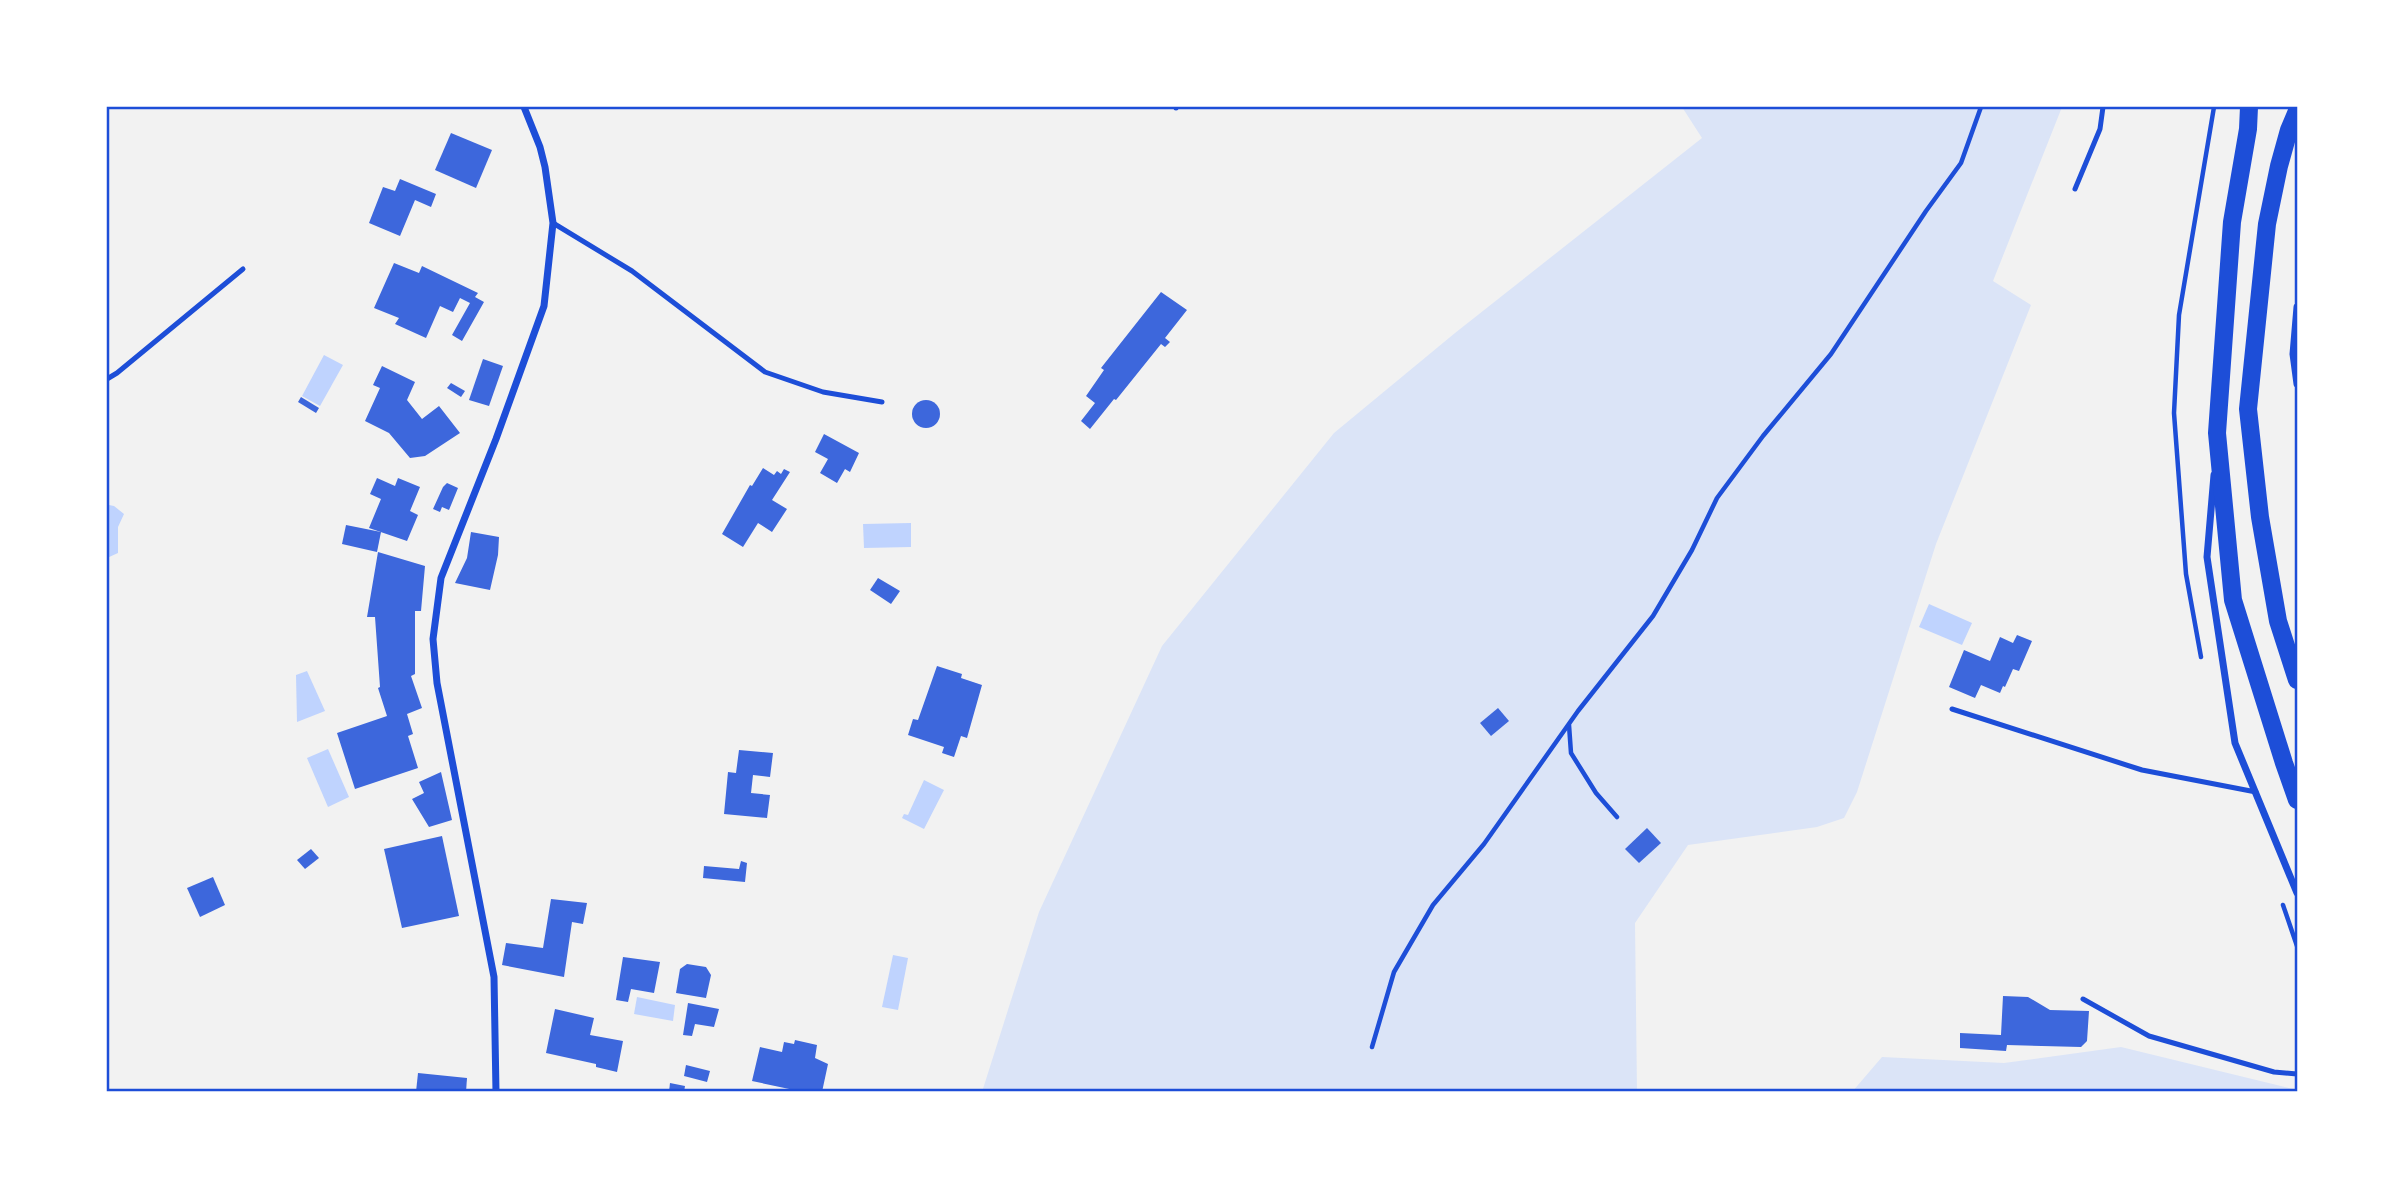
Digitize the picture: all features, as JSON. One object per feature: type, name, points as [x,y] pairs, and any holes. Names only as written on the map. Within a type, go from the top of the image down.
[{"type":"main road","points":[[2249,107],[2248,129],[2232,222],[2217,433],[2233,600],[2297,800]]},
{"type":"main road","points":[[2297,111],[2279,166],[2267,224],[2248,409],[2260,517],[2278,621],[2297,680]]},
{"type":"street","points":[[496,1092],[494,977],[438,683],[433,639],[442,578],[544,306],[553,223],[540,147],[524,107]]},
{"type":"street","points":[[2297,307],[2293,354],[2297,384]]},
{"type":"street","points":[[2217,433],[2207,557],[2235,743],[2297,893]]},
{"type":"lane","points":[[2075,189],[2100,129],[2103,107]]},
{"type":"lane","points":[[553,223],[632,271],[765,372],[823,393],[882,402]]},
{"type":"lane","points":[[107,379],[243,269]]},
{"type":"lane","points":[[1952,709],[2142,770],[2256,792]]},
{"type":"lane","points":[[2083,999],[2149,1036],[2274,1072],[2297,1074]]},
{"type":"path","points":[[1372,1047],[1394,972],[1433,905],[1484,844],[1569,724],[1653,616],[1692,550],[1717,498],[1763,436],[1831,354],[1961,163],[1981,107]]},
{"type":"path","points":[[1569,724],[1571,752],[1596,793],[1617,817]]},
{"type":"shaded area","points":[[1682,107],[2062,107],[1993,281],[2031,305],[1936,544],[1857,792],[1844,818],[1817,827],[1688,845],[1635,923],[1637,1092],[982,1092],[1039,912],[1162,646],[1334,433],[1455,333],[1702,138]]},
{"type":"shaded area","points":[[2121,1047],[2297,1092],[1852,1092],[1882,1057],[2004,1063]]},
{"type":"water","points":[[324,355],[343,365],[320,406],[302,396]]},
{"type":"water","points":[[107,506],[124,514],[118,527],[118,553],[107,558]]},
{"type":"water","points":[[911,523],[911,547],[864,548],[863,524]]},
{"type":"water","points":[[1929,604],[1972,623],[1962,645],[1919,627]]},
{"type":"water","points":[[307,671],[325,711],[297,722],[296,675]]},
{"type":"water","points":[[328,749],[349,797],[328,807],[307,758]]},
{"type":"water","points":[[924,780],[944,790],[924,829],[902,818],[904,814],[908,815]]},
{"type":"water","points":[[893,955],[908,958],[898,1010],[882,1007]]},
{"type":"water","points":[[637,997],[675,1005],[673,1021],[634,1014]]},
{"type":"building","points":[[451,133],[492,150],[476,188],[435,170]]},
{"type":"building","points":[[400,179],[436,194],[431,207],[415,200],[400,236],[369,223],[383,187],[395,191]]},
{"type":"building","points":[[394,263],[419,273],[422,266],[478,293],[475,297],[484,302],[462,341],[452,335],[470,303],[460,298],[453,312],[440,306],[426,338],[395,324],[399,318],[374,308]]},
{"type":"building","points":[[1161,292],[1187,310],[1165,338],[1170,342],[1165,347],[1161,344],[1090,429],[1081,421],[1095,403],[1086,396],[1104,370],[1101,368]]},
{"type":"building","points":[[483,359],[503,366],[489,406],[469,400]]},
{"type":"building","points":[[382,366],[415,382],[407,400],[422,419],[439,406],[460,433],[425,456],[410,458],[389,433],[365,421],[380,388],[373,385]]},
{"type":"building","points":[[451,383],[465,391],[461,397],[447,388]]},
{"type":"building","points":[[301,397],[319,408],[316,413],[298,402]]},
{"type":"building","points":[[926,400],[936,404],[940,414],[936,424],[926,428],[916,424],[912,414],[916,404]]},
{"type":"building","points":[[824,434],[859,453],[850,472],[845,469],[837,483],[820,473],[828,459],[815,452]]},
{"type":"building","points":[[763,468],[774,475],[777,471],[781,474],[784,469],[790,472],[772,500],[787,509],[772,532],[758,523],[743,547],[722,534]]},
{"type":"building","points":[[377,478],[395,486],[398,478],[420,487],[410,511],[418,515],[407,541],[369,528],[381,499],[370,494]]},
{"type":"building","points":[[447,483],[458,488],[449,510],[442,507],[440,512],[433,509]]},
{"type":"building","points":[[346,525],[381,532],[377,552],[342,544]]},
{"type":"building","points":[[471,532],[499,537],[490,590],[455,583],[467,558]]},
{"type":"building","points":[[378,552],[425,566],[421,611],[415,611],[415,674],[411,676],[422,708],[407,714],[413,734],[408,736],[418,768],[355,789],[337,733],[387,716],[378,688],[375,617],[367,617]]},
{"type":"building","points":[[878,578],[900,591],[891,604],[870,590]]},
{"type":"building","points":[[2017,635],[2032,641],[2019,671],[2013,669],[2000,693],[1981,685],[1975,698],[1949,687],[1964,650],[1990,661],[2000,637],[2013,643]]},
{"type":"building","points":[[937,666],[962,674],[961,678],[982,685],[967,738],[961,736],[954,757],[942,753],[944,747],[908,735],[913,719],[918,720]]},
{"type":"building","points":[[1498,708],[1509,721],[1491,736],[1480,723]]},
{"type":"building","points":[[739,750],[773,753],[770,777],[753,775],[751,793],[770,795],[767,818],[724,814],[728,772],[736,773]]},
{"type":"building","points":[[441,772],[452,820],[429,827],[412,799],[424,793],[419,782]]},
{"type":"building","points":[[1647,828],[1661,843],[1639,863],[1625,849]]},
{"type":"building","points":[[442,836],[459,916],[402,928],[384,849]]},
{"type":"building","points":[[311,849],[319,858],[305,869],[297,860]]},
{"type":"building","points":[[741,861],[747,863],[745,882],[703,878],[704,866],[739,869]]},
{"type":"building","points":[[213,877],[225,905],[200,917],[187,888]]},
{"type":"building","points":[[551,899],[587,903],[583,924],[572,922],[564,977],[502,965],[506,943],[543,948]]},
{"type":"building","points":[[623,957],[660,962],[654,993],[631,989],[628,1002],[616,1000]]},
{"type":"building","points":[[687,964],[706,967],[711,975],[706,998],[676,993],[680,969]]},
{"type":"building","points":[[2003,996],[2028,997],[2050,1010],[2089,1011],[2087,1041],[2081,1047],[2007,1045],[2006,1051],[1960,1048],[1960,1033],[2001,1035]]},
{"type":"building","points":[[688,1003],[719,1009],[714,1027],[695,1024],[692,1036],[683,1035]]},
{"type":"building","points":[[555,1009],[594,1018],[590,1035],[623,1041],[617,1072],[596,1067],[596,1064],[546,1053]]},
{"type":"building","points":[[795,1040],[817,1045],[815,1058],[828,1064],[822,1092],[794,1092],[752,1081],[760,1047],[782,1052],[784,1042],[794,1044]]},
{"type":"building","points":[[686,1065],[710,1071],[707,1082],[684,1076]]},
{"type":"building","points":[[418,1073],[467,1078],[466,1092],[416,1092]]},
{"type":"building","points":[[670,1083],[685,1086],[684,1092],[669,1092]]}]
